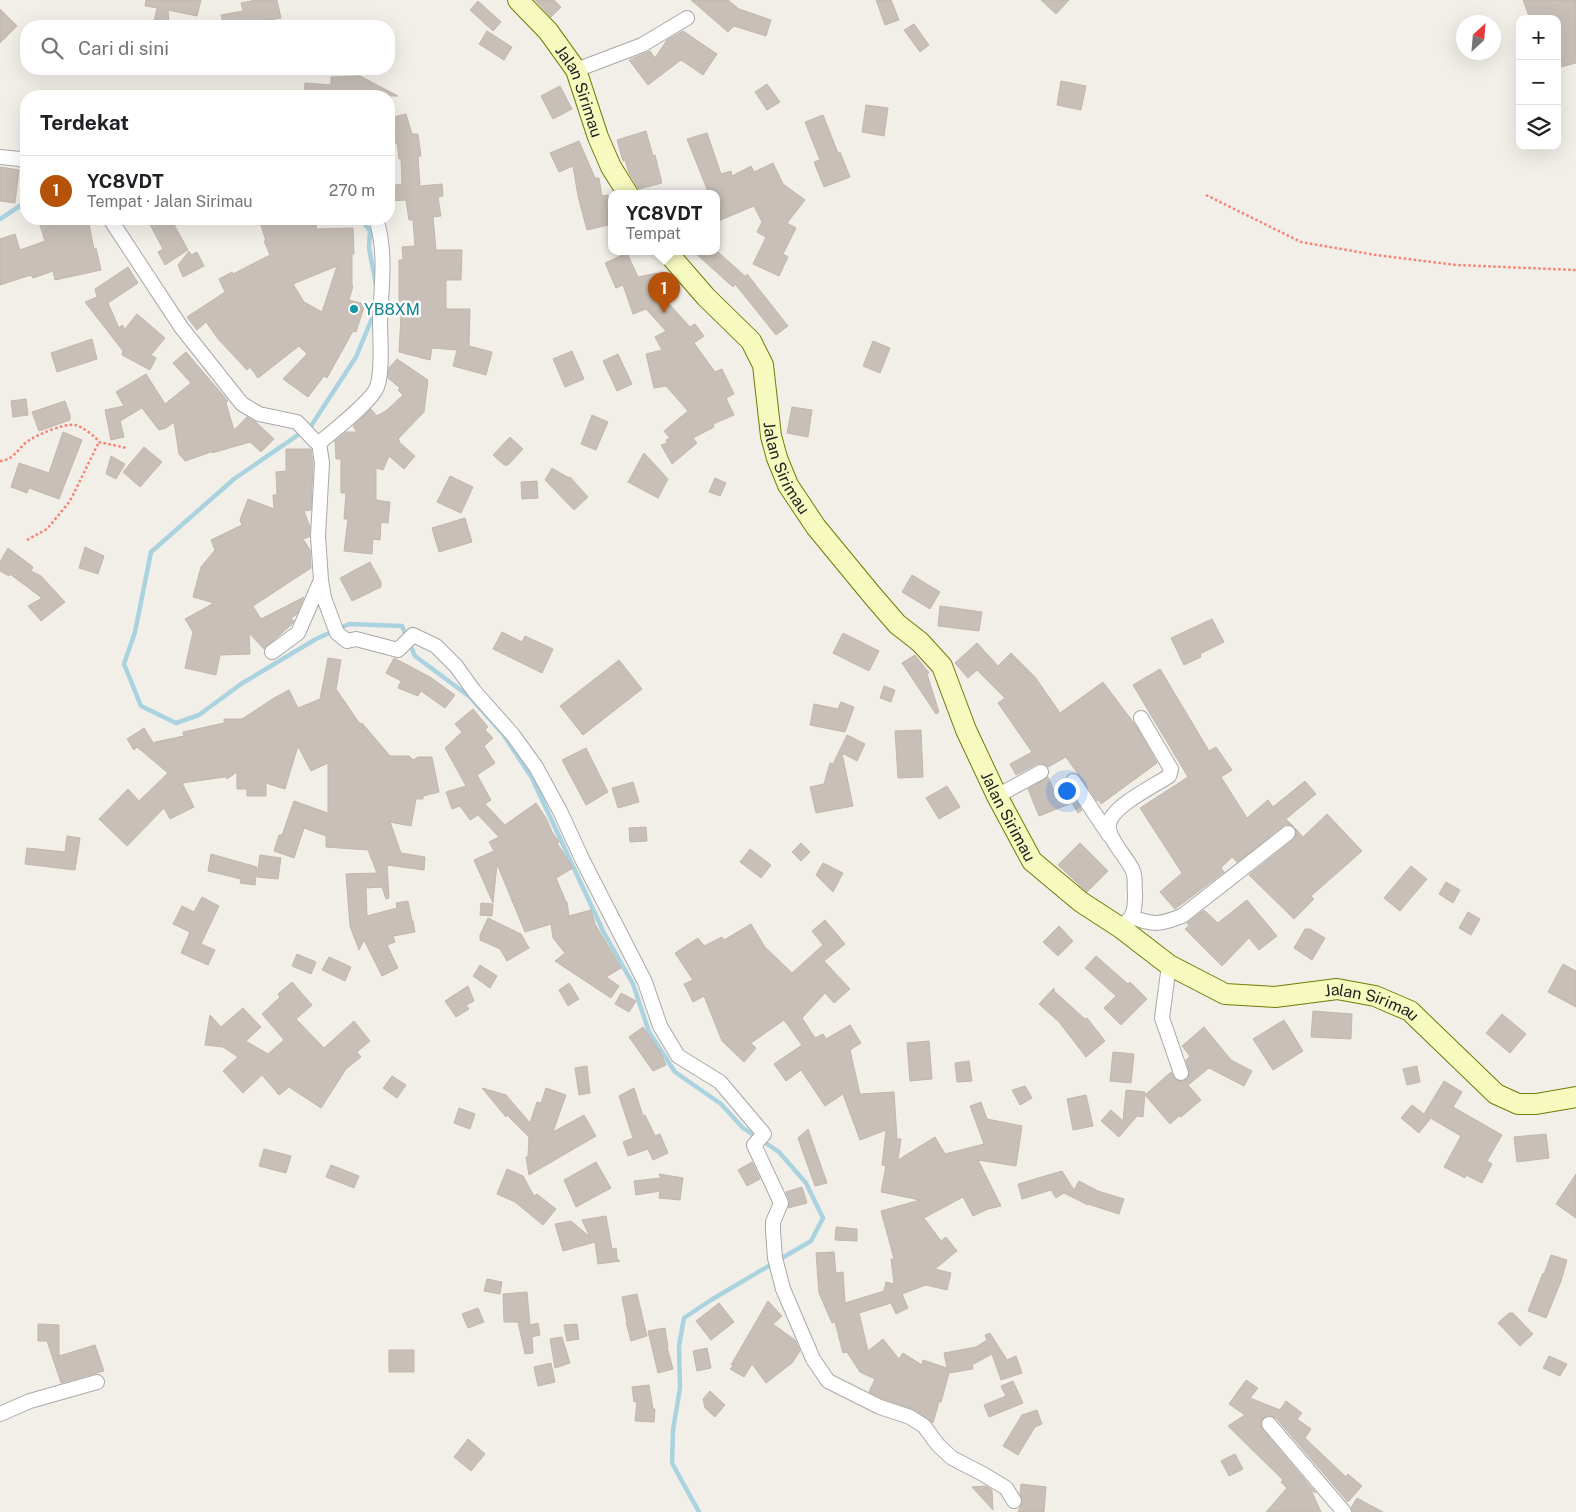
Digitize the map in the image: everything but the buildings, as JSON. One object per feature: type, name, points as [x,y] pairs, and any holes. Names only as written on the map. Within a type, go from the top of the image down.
[{"type":"main road","name":"Jalan Sirimau","points":[[518,0],[548,31],[576,70],[598,137],[611,167],[625,190]]},
{"type":"main road","name":"Jalan Sirimau","points":[[670,255],[701,292],[751,341],[763,365],[771,436],[777,458],[788,485],[816,528],[872,596],[897,624],[920,642],[942,666],[966,730],[1032,861],[1081,902],[1127,922],[1169,965],[1225,994],[1275,997],[1336,989],[1375,996],[1410,1011],[1496,1094],[1518,1104],[1536,1104],[1576,1097]]},
{"type":"street","points":[[576,70],[642,45],[687,18]]},
{"type":"street","points":[[0,157],[20,159]]},
{"type":"street","points":[[114,225],[181,327],[242,404],[258,414],[297,422],[318,443],[322,463],[318,529],[321,580],[324,598],[337,633],[347,641],[365,641],[398,650],[413,635],[436,646],[456,666],[474,691],[513,735],[536,767],[641,974],[660,1026],[678,1056],[720,1082],[764,1134],[754,1145],[780,1203],[773,1222],[777,1265],[783,1289],[813,1359],[828,1381],[880,1406],[910,1417],[924,1426],[938,1445],[952,1458],[984,1474],[1006,1488],[1014,1501]]},
{"type":"street","points":[[318,443],[370,399],[377,387],[380,362],[382,257],[378,225]]},
{"type":"street","points":[[272,652],[298,633],[321,580]]},
{"type":"street","points":[[1141,718],[1171,772],[1169,776],[1119,808],[1109,823],[1110,832],[1133,872],[1135,908],[1127,922],[1164,923],[1182,916],[1288,833]]},
{"type":"street","points":[[998,796],[1042,772]]},
{"type":"street","points":[[1073,781],[1110,835],[1110,832]]},
{"type":"street","points":[[1169,965],[1162,1018],[1182,1073]]},
{"type":"street","points":[[0,1414],[30,1401],[97,1382]]},
{"type":"street","points":[[1269,1424],[1344,1512]]},
{"type":"path","points":[[1206,195],[1301,242],[1376,255],[1456,265],[1576,270]]},
{"type":"path","points":[[0,461],[17,453],[26,442],[61,427],[75,425],[96,437],[99,442],[127,448]]},
{"type":"path","points":[[27,540],[47,529],[70,501],[99,442]]},
{"type":"waterway","points":[[0,219],[20,206]]},
{"type":"waterway","points":[[366,225],[370,231],[369,248],[376,285]]},
{"type":"waterway","points":[[375,311],[356,357],[311,426],[234,479],[151,552],[135,632],[124,664],[141,706],[176,723],[199,715],[241,684],[316,639],[349,624],[402,626],[415,656],[470,697],[503,734],[532,778],[604,933],[633,984],[649,1032],[675,1072],[721,1104],[743,1128],[779,1152],[806,1183],[823,1218],[811,1241],[684,1318],[679,1346],[680,1388],[673,1430],[672,1463],[699,1512]]},
{"type":"place","name":"YB8XM","points":[[354,309]]},
{"type":"place","name":"YC8VDT","points":[[664,313]]}]
